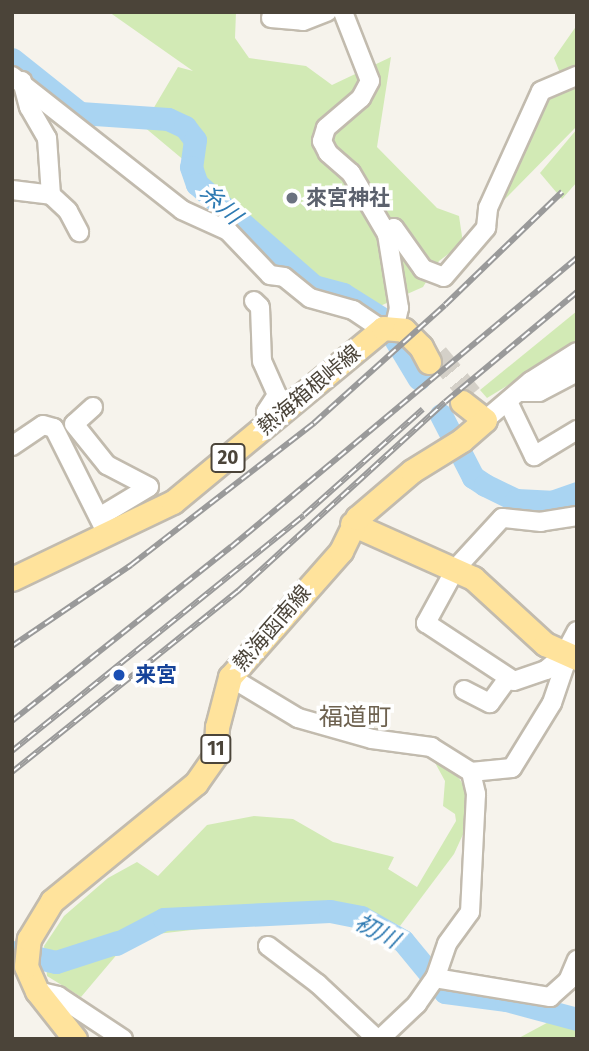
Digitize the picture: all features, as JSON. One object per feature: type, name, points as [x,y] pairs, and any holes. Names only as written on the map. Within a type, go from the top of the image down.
[{"type":"main road","points":[[388,327],[429,354]]},
{"type":"main road","name":"熱海箱根峠線","points":[[12,579],[104,526],[173,502],[388,327]]},
{"type":"main road","points":[[467,399],[485,420],[456,443],[412,471],[352,524],[456,568],[495,595],[545,644],[570,656]]},
{"type":"main road","name":"熱海函南線","points":[[75,1039],[37,991],[26,967],[29,939],[65,887],[196,783],[216,754],[230,677],[341,551],[352,524]]},
{"type":"street","points":[[271,18],[303,21],[327,12]]},
{"type":"street","points":[[17,78],[182,210],[228,231],[270,275],[284,277],[310,298],[353,310],[388,327],[399,308],[387,234],[351,173],[328,153],[322,141],[326,128],[361,98],[370,81],[343,12]]},
{"type":"street","points":[[387,234],[394,228],[423,269],[444,277],[486,228],[488,208],[541,91],[577,76]]},
{"type":"street","points":[[17,78],[29,107],[47,138],[51,195]]},
{"type":"street","points":[[12,190],[51,195],[68,211],[79,232]]},
{"type":"street","points":[[254,301],[260,307],[262,360],[277,395],[266,412],[269,424]]},
{"type":"street","points":[[485,420],[577,352]]},
{"type":"street","points":[[514,398],[540,391],[577,372]]},
{"type":"street","points":[[514,398],[534,456],[577,430]]},
{"type":"street","points":[[12,446],[43,425],[54,428],[104,526],[149,487],[107,465],[74,425],[93,407]]},
{"type":"street","points":[[507,680],[454,639],[426,623],[456,568],[502,518],[541,522],[577,516]]},
{"type":"street","points":[[230,677],[298,718],[372,739],[431,747],[471,772],[512,768],[552,703],[577,631]]},
{"type":"street","points":[[464,690],[491,703],[507,680],[547,670],[570,656]]},
{"type":"street","points":[[268,946],[318,984],[378,1039],[417,1004],[435,978],[447,944],[470,912],[476,794],[471,772]]},
{"type":"street","points":[[435,978],[550,997],[572,983],[577,960]]},
{"type":"street","points":[[37,991],[58,996],[123,1039]]},
{"type":"green space","points":[[109,12],[236,12],[235,38],[249,58],[306,66],[332,85],[391,57],[377,147],[437,208],[459,216],[463,243],[439,261],[423,287],[380,306],[311,280],[204,177],[143,126],[178,67],[193,71]]},
{"type":"green space","points":[[577,25],[577,126],[501,203],[496,195],[560,73],[554,58]]},
{"type":"green space","points":[[577,129],[577,182],[562,199],[540,173]]},
{"type":"green space","points":[[577,311],[577,343],[487,398],[480,390]]},
{"type":"green space","points":[[433,759],[447,764],[461,781],[470,800],[470,819],[454,854],[400,926],[367,910],[262,904],[227,915],[209,928],[157,934],[141,926],[81,997],[47,976],[44,946],[64,916],[108,878],[137,862],[158,876],[207,825],[254,816],[293,819],[333,842],[394,857],[388,869],[417,887],[456,821],[455,814],[443,806],[445,781]]},
{"type":"green space","points":[[573,1013],[577,1039],[517,1039],[556,1018]]},
{"type":"waterway","name":"糸川","points":[[12,59],[80,113],[168,119],[185,127],[195,140],[191,167],[197,184],[314,286],[343,294],[383,319]]},
{"type":"waterway","name":"糸川","points":[[392,334],[419,379]]},
{"type":"waterway","name":"糸川","points":[[441,415],[473,477],[485,485],[516,500],[551,502],[577,493]]},
{"type":"waterway","name":"初川","points":[[116,944],[164,919],[330,911],[361,917],[403,941],[445,992],[506,1000],[577,1019]]},
{"type":"waterway","name":"初川","points":[[12,952],[56,962],[118,942]]},
{"type":"tunnel","points":[[437,354],[471,395]]},
{"type":"railway","points":[[12,646],[131,565],[314,423],[445,305],[562,192]]},
{"type":"railway","points":[[12,721],[231,547],[577,258]]},
{"type":"railway","points":[[12,772],[238,591],[445,402],[577,292]]},
{"type":"railway","points":[[12,751],[304,515],[423,409]]},
{"type":"place","name":"來宮神社","points":[[292,198]]},
{"type":"place","name":"来宮","points":[[119,675]]},
{"type":"district","name":"福道町","points":[[355,718]]}]
